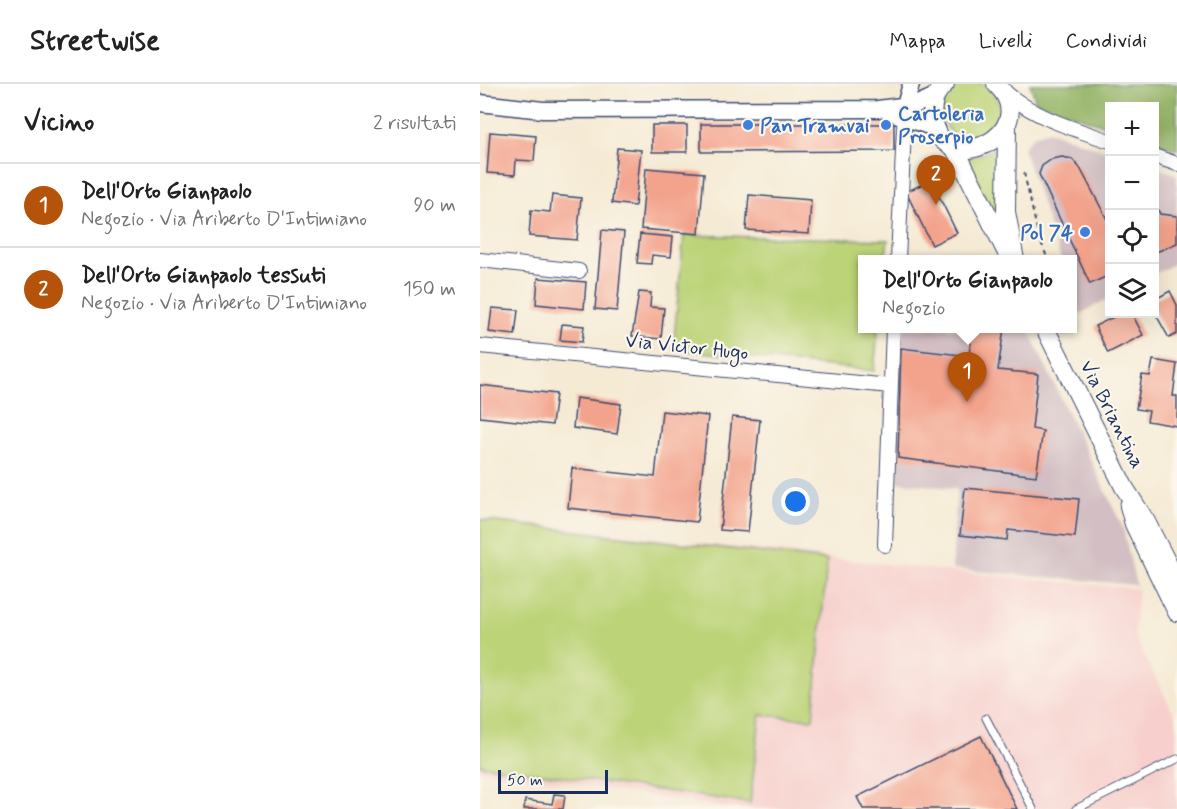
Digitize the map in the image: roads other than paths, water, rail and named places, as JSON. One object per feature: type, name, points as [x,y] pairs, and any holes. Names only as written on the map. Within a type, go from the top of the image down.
[{"type":"main road","points":[[936,90],[930,126],[953,146],[1008,255]]},
{"type":"main road","points":[[953,146],[972,150],[986,146],[998,137],[1005,95]]},
{"type":"main road","points":[[1005,95],[1006,212],[1014,255]]},
{"type":"main road","name":"Via Briantina","points":[[1047,333],[1124,487],[1145,520],[1177,582]]},
{"type":"main road","name":"Via Briantina","points":[[1124,487],[1134,524],[1177,612]]},
{"type":"street","points":[[898,255],[904,110],[911,84]]},
{"type":"street","points":[[904,110],[936,90]]},
{"type":"street","points":[[1005,95],[1043,118],[1105,139]]},
{"type":"street","points":[[480,103],[543,110],[904,110],[930,126]]},
{"type":"street","points":[[904,151],[911,133],[930,126]]},
{"type":"street","points":[[1159,157],[1177,164]]},
{"type":"street","points":[[480,260],[579,271]]},
{"type":"street","points":[[885,545],[893,333]]},
{"type":"street","name":"Via Victor Hugo","points":[[480,346],[890,386]]},
{"type":"lane","points":[[986,718],[1033,809]]},
{"type":"lane","points":[[1076,809],[1177,759]]},
{"type":"place","name":"Pan Tramvai","points":[[748,125]]},
{"type":"place","name":"Cartoleria Proserpio","points":[[886,125]]},
{"type":"place","name":"Dell'Orto Gianpaolo tessuti","points":[[936,205]]},
{"type":"place","name":"Pol 74","points":[[1085,232]]},
{"type":"place","name":"Dell'Orto Gianpaolo","points":[[967,402]]}]
